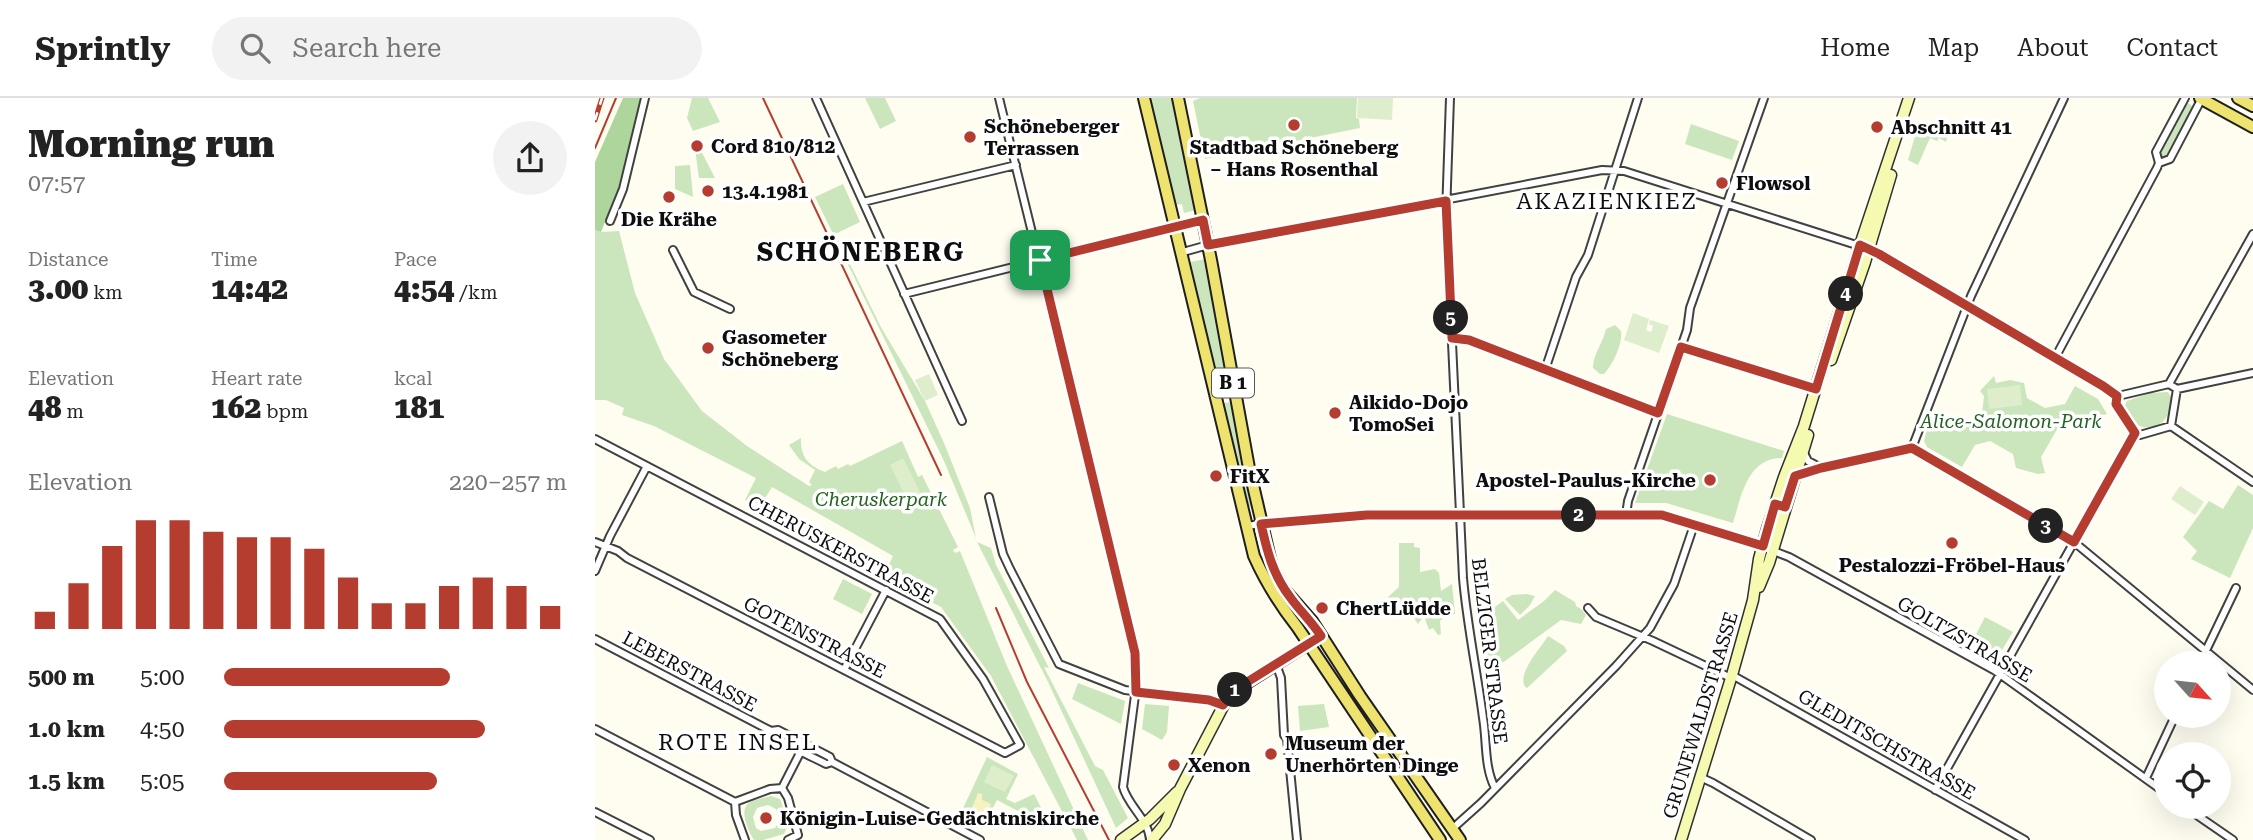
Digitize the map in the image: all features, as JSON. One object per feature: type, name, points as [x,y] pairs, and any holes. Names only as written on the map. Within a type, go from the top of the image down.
[{"type":"main road","name":"B 1","points":[[1144,98],[1177,226],[1254,556],[1265,581],[1440,840]]},
{"type":"main road","name":"B 1","points":[[1178,98],[1261,524],[1276,576],[1291,599],[1312,621],[1460,840]]},
{"type":"main road","name":"GRUNEWALDSTRASSE","points":[[1780,505],[1795,476],[1803,451],[1909,98]]},
{"type":"main road","name":"GRUNEWALDSTRASSE","points":[[1681,840],[1732,677],[1816,389],[1915,98]]},
{"type":"main road","points":[[2201,98],[2253,127]]},
{"type":"main road","points":[[2238,98],[2253,106]]},
{"type":"main road","points":[[1151,840],[1165,824],[1223,705],[1233,692],[1321,636]]},
{"type":"main road","points":[[1124,838],[1144,824],[1180,789]]},
{"type":"street","points":[[610,221],[623,189],[645,98]]},
{"type":"street","points":[[816,98],[962,421]]},
{"type":"street","points":[[999,98],[1132,640],[1137,677],[1123,787],[1151,840]]},
{"type":"street","name":"BELZIGER STRASSE","points":[[1450,98],[1446,201],[1460,515],[1467,620],[1489,774],[1495,788]]},
{"type":"street","points":[[1545,370],[1576,277],[1588,255],[1638,98]]},
{"type":"street","points":[[1626,515],[1628,501],[1687,330],[1690,308],[1764,98]]},
{"type":"street","points":[[1912,448],[1967,306],[2064,98]]},
{"type":"street","points":[[2159,163],[2156,152],[2185,98]]},
{"type":"street","points":[[2055,358],[2159,163],[2170,159],[2201,98]]},
{"type":"street","points":[[863,202],[1016,165]]},
{"type":"street","points":[[1183,253],[1208,245],[1602,170],[1615,170],[1727,202],[1865,247],[2117,396],[2169,384],[2177,389],[2253,373]]},
{"type":"street","points":[[904,294],[1203,220]]},
{"type":"street","points":[[2169,384],[2251,244],[2253,234]]},
{"type":"street","points":[[673,250],[694,292],[730,309]]},
{"type":"street","points":[[1452,338],[1469,340],[1658,413]]},
{"type":"street","points":[[1681,347],[1816,389]]},
{"type":"street","points":[[2171,426],[2177,389]]},
{"type":"street","points":[[2117,396],[2116,404],[2135,433],[2140,435],[2171,426]]},
{"type":"street","points":[[2171,426],[2253,482]]},
{"type":"street","points":[[1935,790],[2135,433]]},
{"type":"street","name":"CHERUSKERSTRASSE","points":[[595,439],[940,620],[983,679],[1020,745]]},
{"type":"street","points":[[1795,476],[1912,448],[2074,542],[2206,651],[2237,588]]},
{"type":"street","points":[[1803,451],[1808,461],[1821,468]]},
{"type":"street","points":[[595,571],[647,466]]},
{"type":"street","points":[[989,497],[1003,554],[1059,664],[1122,689],[1209,700],[1223,705]]},
{"type":"street","name":"GOLTZSTRASSE","points":[[1247,526],[1367,515],[1662,515],[1768,548],[2001,674],[2154,784]]},
{"type":"street","points":[[1452,829],[1643,636],[1669,595],[1694,525]]},
{"type":"street","name":"GOTENSTRASSE","points":[[595,542],[1005,754],[1020,745]]},
{"type":"street","points":[[844,670],[886,590]]},
{"type":"street","name":"GLEDITSCHSTRASSE","points":[[1588,608],[1597,617],[1732,677],[2025,840]]},
{"type":"street","name":"LEBERSTRASSE","points":[[595,639],[771,731],[778,730],[803,747],[830,757],[832,762],[980,840]]},
{"type":"street","points":[[1276,664],[1281,677],[1284,736],[1287,739],[1297,840]]},
{"type":"street","points":[[2231,672],[2253,690]]},
{"type":"street","points":[[2146,778],[2169,728]]},
{"type":"street","points":[[595,729],[735,802],[770,789],[782,788]]},
{"type":"street","points":[[782,788],[803,747]]},
{"type":"street","points":[[1700,777],[1811,840]]},
{"type":"street","points":[[782,788],[788,798],[798,835],[808,840]]},
{"type":"street","points":[[735,802],[736,815],[745,840]]},
{"type":"street","points":[[595,811],[650,840]]},
{"type":"street","points":[[2202,819],[2233,840]]},
{"type":"street","points":[[788,840],[798,835]]},
{"type":"green space","points":[[623,98],[641,98],[618,189],[601,232],[595,230],[595,162]]},
{"type":"green space","points":[[692,98],[708,98],[720,122],[693,131],[687,118]]},
{"type":"green space","points":[[865,98],[885,98],[896,121],[880,129]]},
{"type":"green space","points":[[1150,98],[1173,98],[1196,210],[1184,213],[1182,204],[1176,205]]},
{"type":"green space","points":[[1200,98],[1357,98],[1356,118],[1359,119],[1360,128],[1205,159],[1193,101]]},
{"type":"green space","points":[[1358,98],[1393,98],[1392,120],[1357,118]]},
{"type":"green space","points":[[2186,102],[2194,107],[2168,157],[2162,159],[2159,154]]},
{"type":"green space","points":[[1691,124],[1739,141],[1732,160],[1685,144]]},
{"type":"green space","points":[[1918,126],[1948,135],[1946,142],[1939,138],[1937,141],[1930,138],[1918,165],[1908,160]]},
{"type":"green space","points":[[699,147],[715,178],[699,178],[695,149]]},
{"type":"green space","points":[[690,165],[693,197],[675,189],[675,166]]},
{"type":"green space","points":[[843,184],[860,222],[835,234],[882,329],[925,401],[970,508],[976,538],[944,461],[815,197]]},
{"type":"green space","name":"Cheruskerpark","points":[[595,230],[619,231],[635,293],[664,359],[702,411],[747,446],[809,486],[812,485],[809,482],[815,470],[799,459],[789,445],[801,438],[804,456],[814,467],[825,472],[836,466],[838,469],[848,464],[850,466],[902,441],[918,477],[922,475],[958,547],[953,550],[955,553],[960,551],[1007,666],[1088,840],[1077,840],[991,676],[941,607],[883,577],[893,556],[772,487],[761,505],[755,502],[752,508],[747,506],[749,502],[745,500],[756,478],[654,426],[622,415],[624,408],[606,400],[595,400]]},
{"type":"green space","points":[[1206,259],[1231,397],[1222,398],[1190,262]]},
{"type":"green space","points":[[1633,313],[1649,319],[1646,330],[1651,332],[1653,326],[1649,324],[1650,320],[1669,326],[1659,353],[1624,340]]},
{"type":"green space","points":[[1615,325],[1621,331],[1619,348],[1607,370],[1600,374],[1593,368],[1595,358],[1606,329]]},
{"type":"green space","points":[[929,374],[938,395],[925,401],[915,380]]},
{"type":"green space","name":"Alice-Salomon-Park","points":[[1994,376],[1996,383],[2010,380],[2024,383],[2027,398],[2045,408],[2065,404],[2075,386],[2098,399],[2107,414],[2059,426],[2041,457],[2045,473],[2038,474],[2016,468],[2013,454],[1990,441],[1975,445],[1962,467],[1927,447],[1924,441],[1927,429],[1945,430],[1981,422],[1984,396],[1980,391]]},
{"type":"green space","points":[[2020,385],[2022,405],[1989,409],[1987,389]]},
{"type":"green space","points":[[2168,392],[2171,397],[2168,414],[2155,426],[2137,425],[2124,408],[2127,401],[2150,393]]},
{"type":"green space","points":[[1232,402],[1253,506],[1248,507],[1224,403]]},
{"type":"green space","points":[[1667,414],[1784,451],[1782,458],[1761,464],[1753,472],[1743,491],[1733,523],[1666,503],[1635,503]]},
{"type":"green space","points":[[903,458],[921,494],[908,501],[890,465]]},
{"type":"green space","points":[[2238,485],[2253,495],[2253,528],[2230,578],[2191,559],[2197,551],[2183,537],[2209,501],[2223,509]]},
{"type":"green space","points":[[2180,486],[2204,502],[2195,515],[2171,499]]},
{"type":"green space","points":[[977,542],[991,548],[996,565],[1049,668],[1044,667],[1095,766],[1103,770],[1128,818],[1116,828],[1048,682]]},
{"type":"green space","points":[[1399,543],[1414,543],[1414,547],[1420,548],[1420,572],[1435,569],[1439,573],[1441,591],[1452,584],[1455,614],[1445,616],[1440,621],[1441,634],[1438,635],[1433,628],[1429,630],[1424,616],[1418,624],[1411,614],[1405,618],[1388,597],[1399,587]]},
{"type":"green space","points":[[843,579],[872,594],[862,614],[833,599]]},
{"type":"green space","points":[[1555,590],[1575,602],[1586,615],[1581,624],[1561,620],[1505,661],[1489,669],[1480,618],[1503,601],[1518,620]]},
{"type":"green space","points":[[1512,595],[1535,596],[1520,615],[1505,599]]},
{"type":"green space","points":[[1985,617],[2013,632],[1997,658],[1971,644]]},
{"type":"green space","points":[[1548,636],[1567,651],[1527,688],[1523,681],[1524,675]]},
{"type":"green space","points":[[1078,683],[1125,701],[1121,724],[1072,699]]},
{"type":"green space","points":[[1145,704],[1169,706],[1167,732],[1162,740],[1142,729]]},
{"type":"green space","points":[[1324,704],[1329,727],[1300,731],[1298,706]]},
{"type":"green space","points":[[987,757],[1018,774],[1006,799],[1015,803],[1034,794],[1049,823],[1045,825],[997,800],[982,829],[959,817]]},
{"type":"green space","points":[[992,765],[1014,776],[1005,792],[984,782]]},
{"type":"green space","points":[[771,796],[780,799],[789,823],[784,834],[754,840],[745,821],[744,811],[754,800]],"holes":[[[768,805],[776,809],[780,820],[775,828],[761,831],[756,828],[753,817],[757,808]]]},
{"type":"sand","points":[[978,793],[982,794],[982,800],[991,804],[980,821],[971,816]]},
{"type":"tram line","points":[[595,148],[616,98]]},
{"type":"tram line","points":[[763,98],[941,475]]},
{"type":"tram line","points":[[996,608],[1027,682],[1109,840]]},
{"type":"railway","points":[[595,120],[602,98]]},
{"type":"place","name":"Stadtbad Schöneberg – Hans Rosenthal","points":[[1294,125]]},
{"type":"place","name":"Abschnitt 41","points":[[1877,127]]},
{"type":"place","name":"Schöneberger Terrassen","points":[[970,137]]},
{"type":"place","name":"Cord 810/812","points":[[697,146]]},
{"type":"place","name":"Flowsol","points":[[1722,183]]},
{"type":"place","name":"13.4.1981","points":[[708,191]]},
{"type":"place","name":"Die Krähe","points":[[669,197]]},
{"type":"place","name":"Gasometer Schöneberg","points":[[708,348]]},
{"type":"place","name":"Aikido-Dojo TomoSei","points":[[1335,413]]},
{"type":"place","name":"FitX","points":[[1216,476]]},
{"type":"place","name":"Apostel-Paulus-Kirche","points":[[1710,480]]},
{"type":"place","name":"Pestalozzi-Fröbel-Haus","points":[[1952,543]]},
{"type":"place","name":"ChertLüdde","points":[[1322,608]]},
{"type":"place","name":"Museum der Unerhörten Dinge","points":[[1271,754]]},
{"type":"place","name":"Xenon","points":[[1174,765]]},
{"type":"place","name":"Königin-Luise-Gedächtniskirche","points":[[766,818]]},
{"type":"district","name":"AKAZIENKIEZ","points":[[1607,201]]},
{"type":"district","name":"SCHÖNEBERG","points":[[861,252]]},
{"type":"district","name":"ROTE INSEL","points":[[738,742]]},
{"type":"route","points":[[1446,201],[1452,338],[1461,337],[1658,413],[1681,347],[1816,389],[1860,245],[2103,386],[2117,396],[2116,404],[2135,433],[2074,542],[1912,448],[1795,476],[1785,507],[1775,504],[1763,546],[1662,515],[1367,515],[1261,524],[1276,576],[1321,636],[1236,689],[1223,705],[1209,700],[1136,692],[1135,653],[1121,589],[1040,260],[1203,220],[1208,245],[1446,201]]}]
